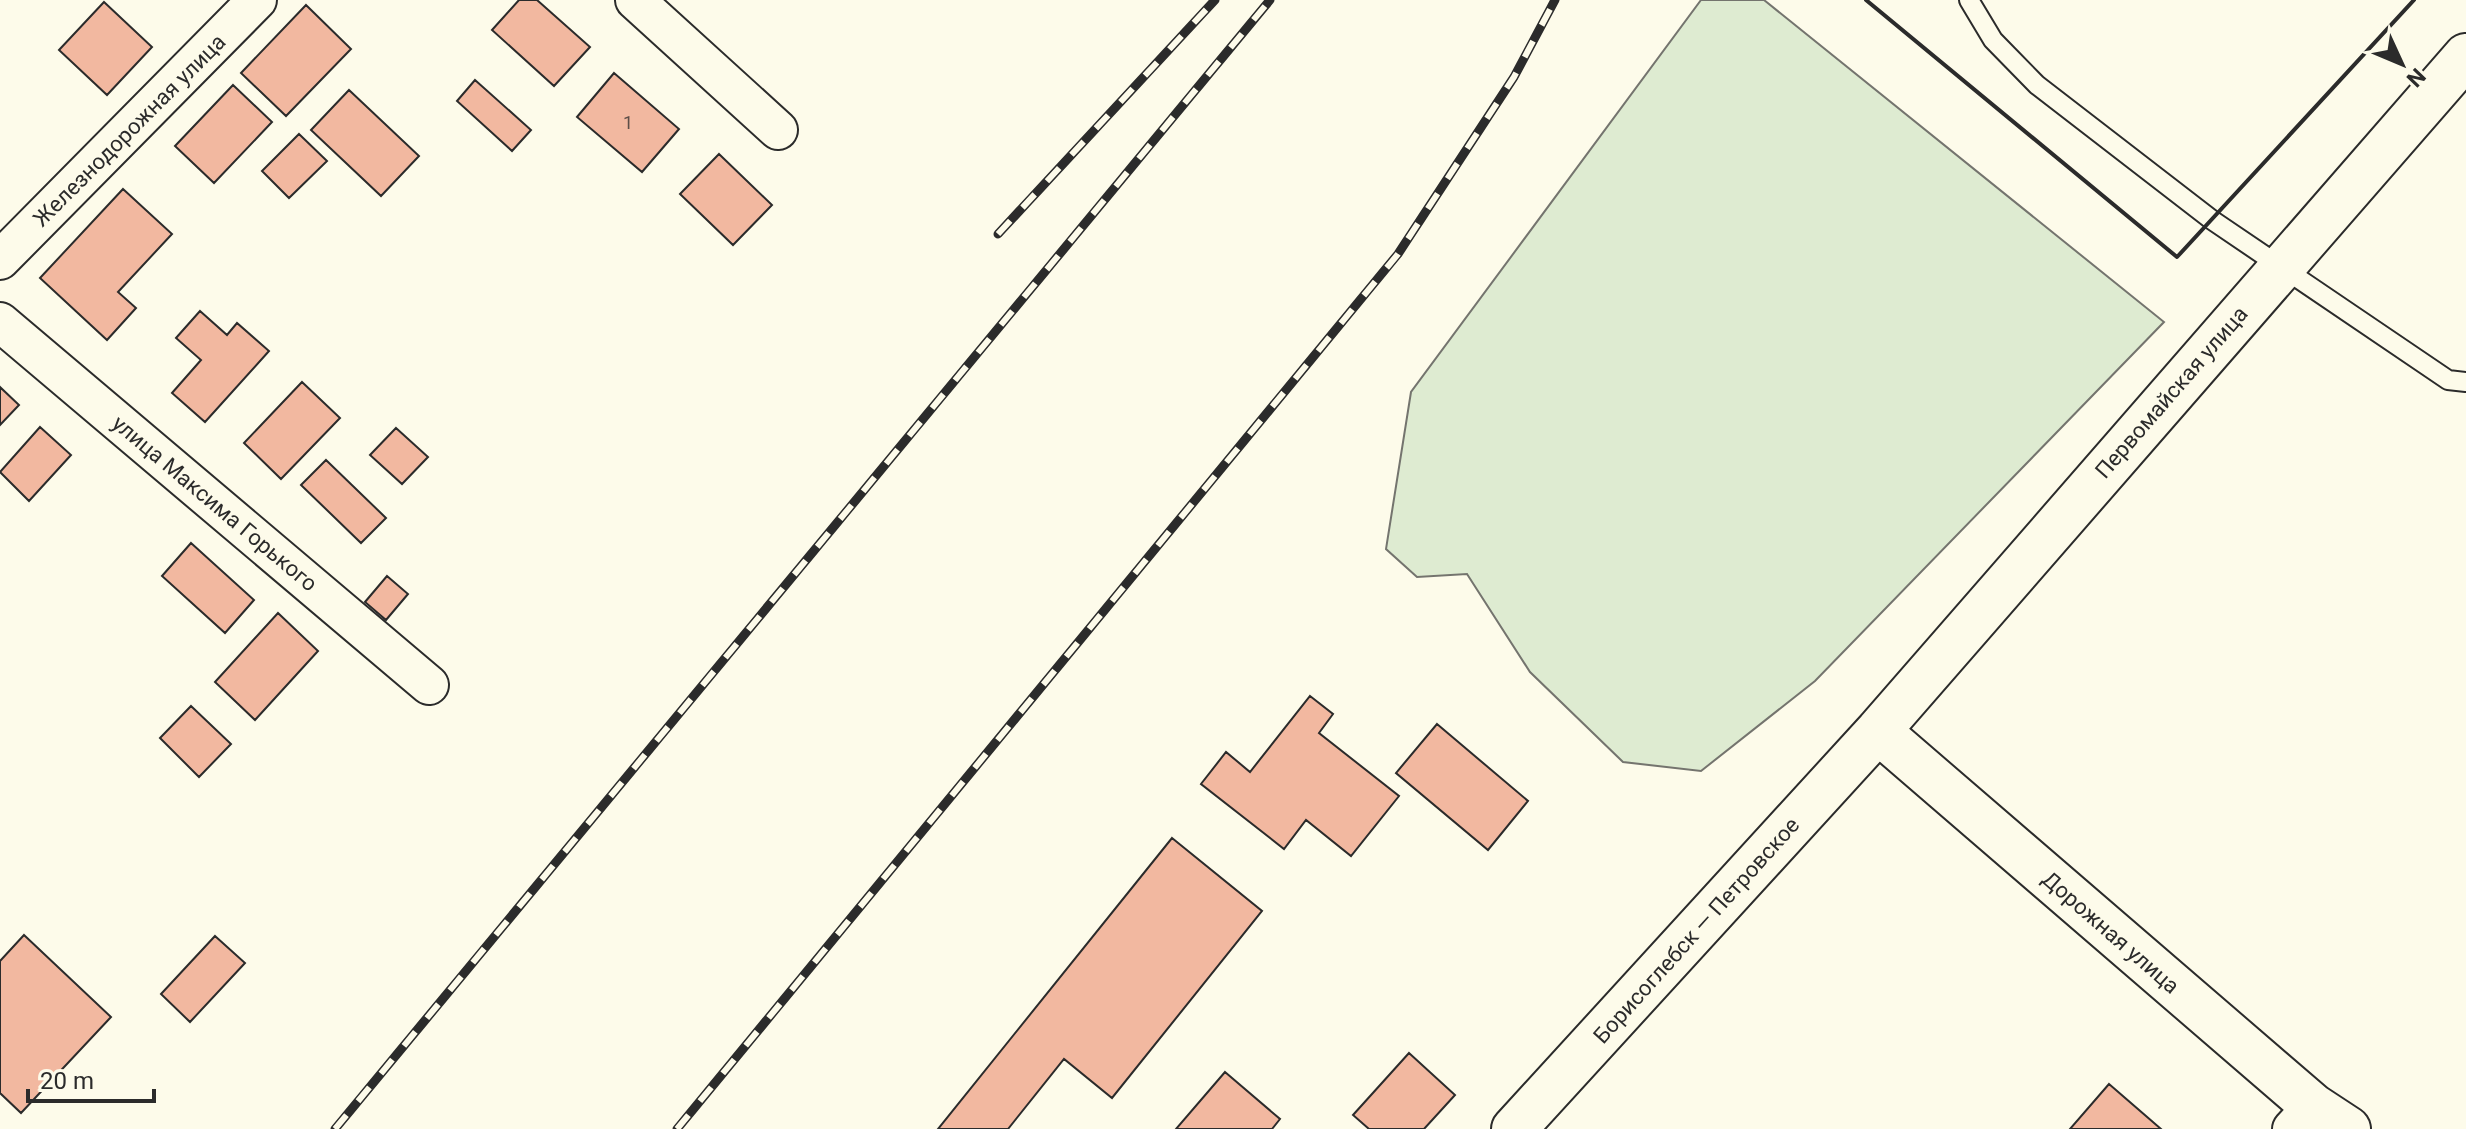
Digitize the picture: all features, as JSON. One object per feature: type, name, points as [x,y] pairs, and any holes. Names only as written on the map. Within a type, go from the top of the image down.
[{"type":"street","name":"Железнодорожная улица","points":[[0,260],[257,0]]},
{"type":"street","points":[[635,0],[778,130]]},
{"type":"street","name":"Первомайская улица","points":[[1878,731],[2466,56]]},
{"type":"street","name":"улица Максима Горького","points":[[0,322],[429,685]]},
{"type":"street","name":"Дорожная улица","points":[[1878,731],[2318,1121]]},
{"type":"street","name":"Борисоглебск — Петровское","points":[[1514,1129],[1878,731]]},
{"type":"lane","points":[[1969,0],[1993,40],[2037,85],[2212,220],[2448,380],[2466,382]]},
{"type":"green space","points":[[1701,0],[1764,0],[2164,322],[1815,681],[1701,771],[1623,762],[1530,672],[1467,574],[1417,577],[1386,549],[1411,392]]},
{"type":"building","points":[[519,0],[537,0],[590,47],[554,86],[492,30]]},
{"type":"building","points":[[104,2],[152,47],[107,95],[59,50]]},
{"type":"building","points":[[306,5],[351,49],[286,116],[241,73]]},
{"type":"building","points":[[614,73],[679,129],[642,172],[577,117]]},
{"type":"building","points":[[475,80],[531,130],[512,151],[457,101]]},
{"type":"building","points":[[233,85],[272,122],[214,183],[175,146]]},
{"type":"building","points":[[349,90],[419,156],[381,196],[311,130]]},
{"type":"building","points":[[299,134],[327,161],[289,198],[262,171]]},
{"type":"building","points":[[719,154],[772,205],[733,245],[680,194]]},
{"type":"building","points":[[123,189],[172,234],[118,292],[136,308],[107,340],[40,278]]},
{"type":"building","points":[[200,311],[227,335],[237,323],[269,351],[205,422],[172,393],[201,360],[176,338]]},
{"type":"building","points":[[302,382],[340,418],[281,479],[244,443]]},
{"type":"building","points":[[0,387],[19,405],[0,425]]},
{"type":"building","points":[[40,427],[71,455],[29,501],[0,472]]},
{"type":"building","points":[[396,428],[428,457],[402,484],[370,455]]},
{"type":"building","points":[[326,460],[386,518],[361,543],[301,485]]},
{"type":"building","points":[[191,543],[254,600],[225,633],[162,576]]},
{"type":"building","points":[[387,576],[408,594],[386,620],[365,602]]},
{"type":"building","points":[[278,613],[318,651],[255,720],[215,682]]},
{"type":"building","points":[[1310,696],[1333,714],[1319,733],[1399,796],[1351,856],[1306,820],[1284,849],[1201,784],[1226,752],[1250,772]]},
{"type":"building","points":[[191,706],[231,744],[199,777],[160,738]]},
{"type":"building","points":[[1437,724],[1528,801],[1488,850],[1396,773]]},
{"type":"building","points":[[1172,838],[1262,911],[1112,1098],[1064,1059],[1008,1129],[938,1129]]},
{"type":"building","points":[[24,935],[111,1017],[21,1113],[0,1093],[0,961]]},
{"type":"building","points":[[215,936],[245,963],[190,1022],[161,994]]},
{"type":"building","points":[[1409,1053],[1455,1095],[1424,1129],[1369,1129],[1353,1115]]},
{"type":"building","points":[[1225,1072],[1280,1119],[1272,1129],[1176,1129]]},
{"type":"building","points":[[2109,1084],[2161,1129],[2070,1129]]},
{"type":"railway","points":[[998,234],[1215,0]]},
{"type":"railway","points":[[335,1129],[1270,0]]},
{"type":"railway","points":[[677,1129],[1398,254],[1514,77],[1555,0]]},
{"type":"wall","points":[[1866,0],[2177,257],[2414,0]]}]
